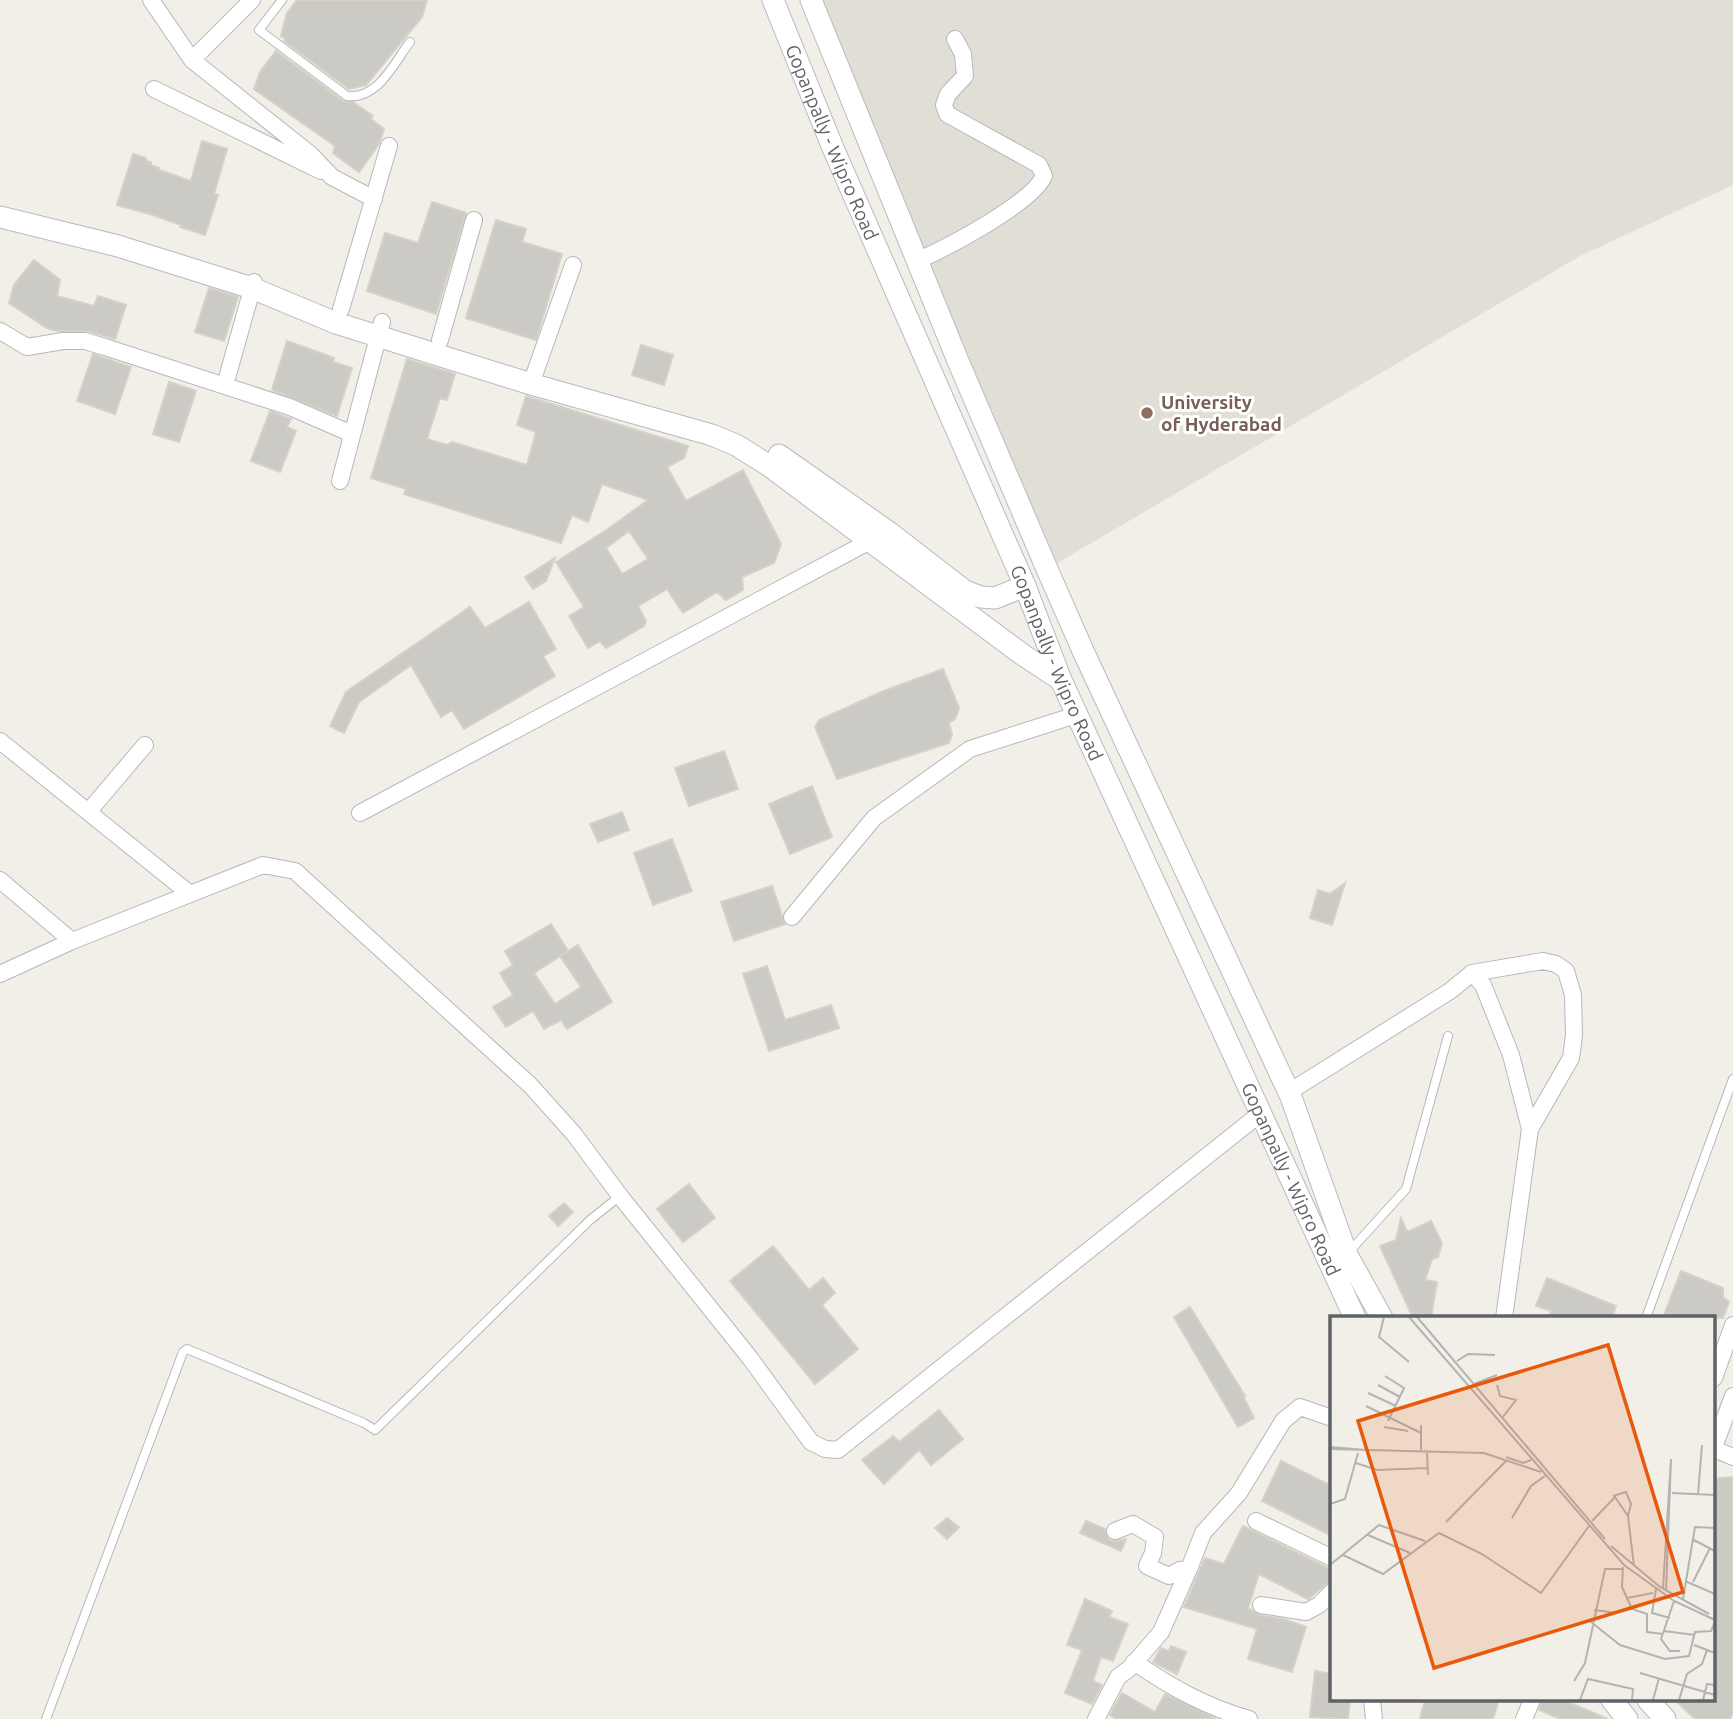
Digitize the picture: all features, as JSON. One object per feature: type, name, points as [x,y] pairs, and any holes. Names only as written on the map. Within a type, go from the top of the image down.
[{"type":"main road","name":"Gopanpally - Wipro Road","points":[[773,0],[864,220],[1025,586],[1061,680],[1079,714],[1354,1316]]},
{"type":"main road","name":"Gopanpally - Wipro Road","points":[[811,0],[964,373],[1084,653],[1289,1092],[1347,1255],[1381,1316]]},
{"type":"main road","points":[[0,201],[253,285],[336,323],[440,340],[533,377],[717,422],[743,432],[776,453],[973,594],[995,598],[1025,586]]},
{"type":"main road","points":[[864,220],[895,207]]},
{"type":"main road","points":[[0,217],[118,246],[341,309],[380,329],[736,445],[768,464],[1023,655],[1061,680]]},
{"type":"main road","points":[[877,250],[908,236]]},
{"type":"main road","points":[[1614,1702],[1628,1719]]},
{"type":"main road","points":[[1650,1702],[1665,1719]]},
{"type":"street","points":[[151,0],[192,60],[310,154],[332,177]]},
{"type":"street","points":[[192,60],[252,0]]},
{"type":"street","points":[[919,260],[950,246],[1017,203],[1038,185],[1044,176],[1039,165],[947,114],[944,105],[948,94],[965,76],[962,54],[955,39]]},
{"type":"street","points":[[154,89],[374,199]]},
{"type":"street","points":[[341,309],[388,146]]},
{"type":"street","points":[[440,340],[474,220]]},
{"type":"street","points":[[533,377],[573,265]]},
{"type":"street","points":[[225,385],[253,285]]},
{"type":"street","points":[[340,481],[380,329]]},
{"type":"street","points":[[0,331],[27,347],[63,341],[85,341],[290,407],[352,434]]},
{"type":"street","points":[[360,813],[872,540]]},
{"type":"street","points":[[792,916],[874,818],[970,750],[1079,714]]},
{"type":"street","points":[[0,741],[190,894]]},
{"type":"street","points":[[89,811],[145,745]]},
{"type":"street","points":[[0,974],[72,941],[262,865],[295,871],[530,1085],[574,1134],[620,1196],[750,1358],[811,1441],[825,1449],[838,1450],[1261,1113]]},
{"type":"street","points":[[0,880],[72,941]]},
{"type":"street","points":[[1289,1092],[1450,991],[1472,973],[1543,961],[1556,964],[1566,971],[1573,995],[1574,1035],[1571,1058],[1530,1129],[1504,1316]]},
{"type":"street","points":[[1472,973],[1483,985],[1511,1055],[1530,1129]]},
{"type":"street","points":[[1716,1372],[1733,1325]]},
{"type":"street","points":[[1716,1443],[1733,1396]]},
{"type":"street","points":[[1096,1719],[1118,1677],[1161,1632],[1203,1532],[1239,1493],[1283,1421],[1300,1407],[1330,1417]]},
{"type":"street","points":[[1716,1449],[1733,1457]]},
{"type":"street","points":[[1256,1521],[1330,1557]]},
{"type":"street","points":[[1115,1531],[1132,1524],[1155,1536],[1153,1553],[1147,1566],[1169,1576],[1189,1569]]},
{"type":"street","points":[[1261,1605],[1306,1612],[1319,1605],[1330,1594]]},
{"type":"street","points":[[1134,1662],[1212,1714],[1249,1719]]},
{"type":"street","points":[[1524,1719],[1531,1702]]},
{"type":"lane","points":[[282,0],[259,30],[347,96],[353,97],[373,91],[410,42]]},
{"type":"lane","points":[[1347,1255],[1406,1189],[1448,1036]]},
{"type":"lane","points":[[1647,1316],[1733,1079]]},
{"type":"lane","points":[[46,1719],[183,1352],[187,1349],[200,1354],[364,1423],[374,1430],[590,1220],[620,1196]]},
{"type":"shaded area","name":"University of Hyderabad","points":[[807,0],[1733,0],[1733,185],[1580,256],[1047,569]]},
{"type":"building","points":[[297,0],[427,0],[422,17],[366,85],[349,89],[281,36],[287,13]]},
{"type":"building","points":[[276,51],[343,101],[353,102],[373,116],[371,119],[384,129],[379,144],[359,172],[333,153],[335,146],[254,89],[260,72]]},
{"type":"building","points":[[202,141],[227,149],[214,194],[218,195],[205,235],[153,215],[117,205],[133,154],[146,158],[146,161],[159,170],[191,181]]},
{"type":"building","points":[[432,202],[466,213],[436,314],[367,291],[385,233],[418,243]]},
{"type":"building","points":[[496,220],[526,229],[522,242],[562,254],[536,340],[466,318]]},
{"type":"building","points":[[34,260],[60,280],[57,296],[94,306],[98,296],[126,305],[115,339],[88,331],[57,331],[47,328],[9,303],[14,285]]},
{"type":"building","points":[[209,288],[238,297],[224,341],[195,332]]},
{"type":"building","points":[[287,341],[334,358],[333,362],[352,368],[337,416],[272,390]]},
{"type":"building","points":[[641,345],[673,355],[664,385],[632,375]]},
{"type":"building","points":[[93,354],[131,367],[115,414],[77,401]]},
{"type":"building","points":[[407,359],[455,374],[447,400],[440,398],[427,439],[447,445],[452,442],[527,465],[536,432],[517,425],[526,396],[688,446],[684,458],[667,467],[686,501],[743,470],[781,544],[774,563],[742,577],[743,590],[726,600],[717,592],[683,613],[667,589],[638,606],[646,621],[644,626],[606,648],[600,641],[588,648],[569,616],[584,607],[556,562],[648,500],[602,484],[588,522],[572,515],[561,543],[404,494],[406,489],[371,478]],"holes":[[[629,531],[648,559],[622,574],[606,548]]]},
{"type":"building","points":[[169,382],[196,391],[179,442],[153,434]]},
{"type":"building","points":[[270,411],[291,419],[287,427],[296,431],[280,472],[251,461]]},
{"type":"building","points":[[555,558],[546,581],[533,589],[525,577]]},
{"type":"building","points":[[529,602],[556,649],[543,656],[555,676],[464,729],[452,710],[441,717],[411,665],[359,702],[344,733],[330,726],[346,692],[470,607],[485,628]]},
{"type":"building","points":[[943,669],[959,708],[955,719],[949,723],[952,734],[949,743],[837,779],[815,727],[819,720],[881,692]]},
{"type":"building","points":[[724,751],[738,789],[689,806],[675,768]]},
{"type":"building","points":[[812,786],[832,837],[790,854],[769,804]]},
{"type":"building","points":[[622,812],[629,830],[598,842],[590,824]]},
{"type":"building","points":[[672,839],[692,891],[653,905],[634,853]]},
{"type":"building","points":[[1345,883],[1332,925],[1310,918],[1318,890],[1330,894]]},
{"type":"building","points":[[772,886],[785,924],[734,941],[721,902]]},
{"type":"building","points":[[551,924],[568,951],[565,953],[578,945],[612,1002],[567,1029],[561,1020],[544,1029],[533,1011],[506,1027],[493,1007],[513,995],[500,973],[513,965],[505,951]],"holes":[[[560,956],[581,987],[555,1004],[534,973]]]},
{"type":"building","points":[[767,966],[785,1020],[831,1005],[839,1028],[769,1051],[743,974]]},
{"type":"building","points":[[689,1184],[715,1218],[683,1242],[657,1209]]},
{"type":"building","points":[[564,1203],[573,1212],[558,1226],[549,1216]]},
{"type":"building","points":[[1401,1218],[1407,1232],[1431,1221],[1442,1243],[1438,1257],[1432,1259],[1425,1280],[1437,1282],[1431,1316],[1412,1316],[1380,1246],[1396,1240]]},
{"type":"building","points":[[773,1246],[809,1290],[823,1278],[835,1293],[822,1305],[858,1349],[815,1384],[730,1281]]},
{"type":"building","points":[[1681,1271],[1723,1288],[1723,1297],[1729,1302],[1723,1318],[1664,1316]]},
{"type":"building","points":[[1547,1278],[1616,1306],[1613,1316],[1549,1316],[1551,1311],[1536,1306]]},
{"type":"building","points":[[1190,1307],[1245,1396],[1254,1418],[1238,1427],[1174,1317]]},
{"type":"building","points":[[939,1410],[963,1439],[931,1465],[919,1450],[884,1484],[862,1460],[893,1436],[899,1442]]},
{"type":"building","points":[[1281,1461],[1330,1485],[1330,1535],[1262,1501]]},
{"type":"building","points":[[1733,1477],[1733,1711],[1730,1719],[1695,1719],[1677,1702],[1716,1702],[1716,1479]]},
{"type":"building","points":[[947,1518],[959,1527],[947,1539],[935,1528]]},
{"type":"building","points":[[1086,1521],[1105,1529],[1109,1540],[1126,1539],[1121,1551],[1080,1533]]},
{"type":"building","points":[[1243,1526],[1330,1569],[1329,1582],[1308,1599],[1259,1574],[1248,1608],[1259,1615],[1306,1627],[1292,1672],[1248,1659],[1257,1629],[1184,1607],[1205,1558],[1224,1564]]},
{"type":"building","points":[[1085,1599],[1112,1611],[1109,1617],[1128,1624],[1113,1661],[1101,1657],[1093,1681],[1102,1685],[1092,1704],[1065,1693],[1082,1650],[1067,1645]]},
{"type":"building","points":[[1171,1646],[1186,1652],[1177,1674],[1153,1662],[1161,1648],[1169,1651]]},
{"type":"building","points":[[1315,1671],[1330,1674],[1330,1702],[1350,1702],[1348,1719],[1310,1717]]},
{"type":"building","points":[[1122,1693],[1155,1712],[1165,1694],[1216,1719],[1116,1719],[1110,1715]]},
{"type":"building","points":[[1424,1702],[1498,1702],[1493,1719],[1420,1719]]},
{"type":"building","points":[[1541,1702],[1568,1702],[1608,1719],[1560,1719],[1539,1710]]},
{"type":"place","name":"University of Hyderabad","points":[[1147,413]]}]
